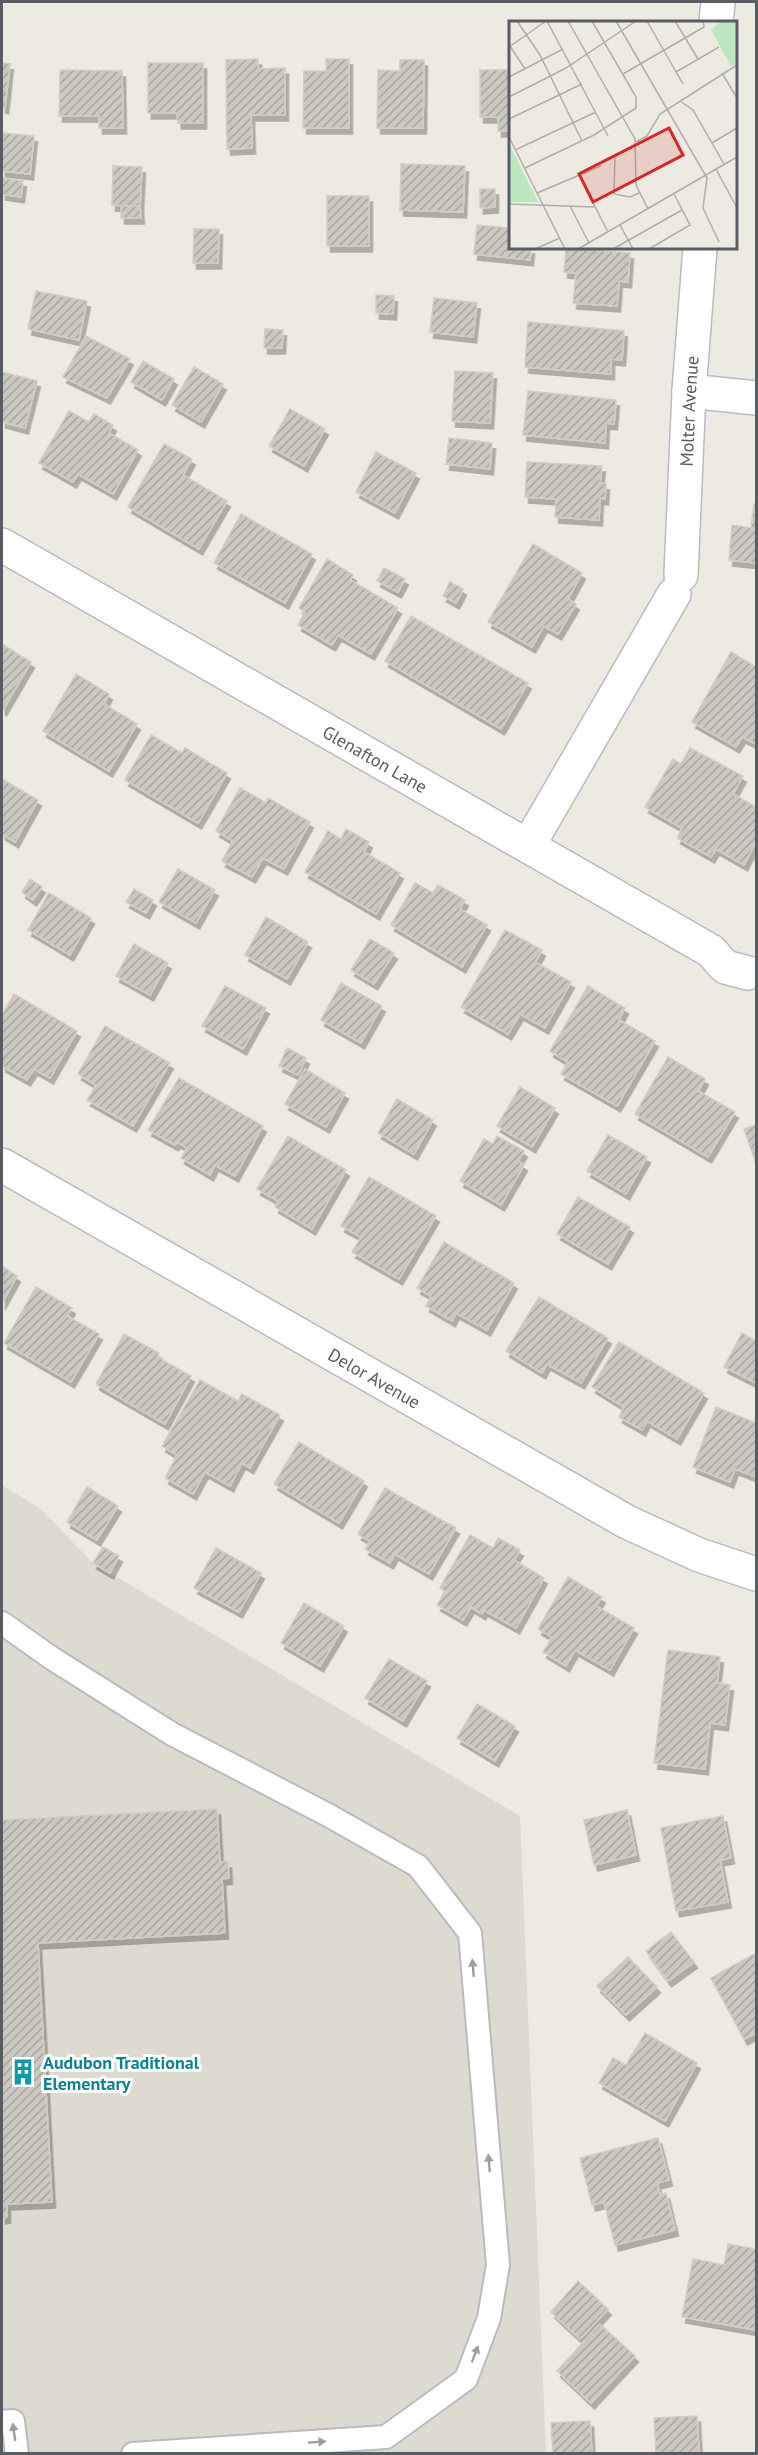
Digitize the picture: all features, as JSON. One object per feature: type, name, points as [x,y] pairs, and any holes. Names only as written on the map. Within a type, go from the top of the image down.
[{"type":"street","points":[[716,21],[717,2]]},
{"type":"street","name":"Molter Avenue","points":[[528,846],[677,584],[700,249]]},
{"type":"street","points":[[689,391],[756,398]]},
{"type":"street","name":"Glenafton Lane","points":[[2,545],[711,951],[725,967],[748,973]]},
{"type":"street","name":"Delor Avenue","points":[[2,1166],[627,1522],[699,1555],[756,1575]]},
{"type":"lane","points":[[2,1623],[53,1659],[172,1734],[328,1815],[418,1866],[470,1933],[498,2265],[489,2318],[466,2379],[386,2437],[133,2454]]},
{"type":"lane","points":[[2,2421],[13,2421],[17,2454]]},
{"type":"shaded area","points":[[2,1485],[41,1509],[93,1563],[520,1816],[546,2453],[2,2454]]},
{"type":"building","points":[[258,59],[258,69],[285,68],[285,115],[251,115],[252,148],[227,149],[226,60]]},
{"type":"building","points":[[326,59],[349,59],[349,128],[303,128],[304,71],[326,71]]},
{"type":"building","points":[[400,60],[424,60],[423,128],[377,128],[378,70],[400,71]]},
{"type":"building","points":[[2,63],[10,64],[5,108],[2,107]]},
{"type":"building","points":[[148,63],[203,63],[203,123],[178,123],[177,113],[148,113]]},
{"type":"building","points":[[60,70],[122,71],[123,128],[99,128],[99,116],[59,116]]},
{"type":"building","points":[[480,70],[509,70],[509,131],[498,131],[498,117],[480,117]]},
{"type":"building","points":[[2,133],[34,136],[30,174],[2,171]]},
{"type":"building","points":[[401,164],[465,166],[463,212],[400,210]]},
{"type":"building","points":[[113,166],[142,167],[140,206],[112,205]]},
{"type":"building","points":[[2,178],[23,181],[21,197],[2,194]]},
{"type":"building","points":[[480,189],[495,189],[495,207],[480,208]]},
{"type":"building","points":[[327,196],[369,196],[369,246],[327,246]]},
{"type":"building","points":[[121,206],[140,206],[141,218],[121,218]]},
{"type":"building","points":[[477,225],[509,228],[509,249],[531,249],[530,260],[474,254]]},
{"type":"building","points":[[194,229],[219,229],[218,263],[193,263]]},
{"type":"building","points":[[566,249],[630,253],[628,282],[619,281],[617,306],[573,303],[576,273],[564,272]]},
{"type":"building","points":[[36,291],[87,301],[79,340],[28,329]]},
{"type":"building","points":[[376,295],[394,296],[393,314],[376,313]]},
{"type":"building","points":[[434,298],[477,303],[473,337],[430,332]]},
{"type":"building","points":[[528,322],[624,331],[622,360],[611,359],[611,374],[525,367]]},
{"type":"building","points":[[265,329],[283,330],[282,348],[264,348]]},
{"type":"building","points":[[86,336],[130,359],[107,398],[63,377]]},
{"type":"building","points":[[143,361],[174,379],[162,400],[131,382]]},
{"type":"building","points":[[194,367],[223,384],[201,422],[172,405]]},
{"type":"building","points":[[455,371],[493,373],[490,423],[452,421]]},
{"type":"building","points":[[2,372],[37,381],[25,428],[2,422]]},
{"type":"building","points":[[528,391],[616,400],[614,424],[606,423],[605,443],[523,435]]},
{"type":"building","points":[[290,409],[325,429],[304,466],[269,446]]},
{"type":"building","points":[[69,411],[89,422],[94,414],[113,425],[109,433],[138,450],[113,494],[78,474],[73,482],[39,463]]},
{"type":"building","points":[[449,438],[492,443],[490,469],[446,464]]},
{"type":"building","points":[[164,444],[192,459],[183,475],[227,501],[199,549],[128,507]]},
{"type":"building","points":[[376,452],[416,473],[395,513],[356,492]]},
{"type":"building","points":[[527,462],[602,466],[600,483],[606,484],[605,499],[600,498],[599,520],[555,517],[556,499],[525,497]]},
{"type":"building","points":[[754,504],[756,504],[756,563],[729,560],[732,525],[751,528]]},
{"type":"building","points":[[241,514],[312,554],[285,603],[214,563]]},
{"type":"building","points":[[533,544],[582,573],[568,599],[576,604],[558,634],[544,626],[532,647],[488,622]]},
{"type":"building","points":[[327,559],[353,575],[350,580],[398,608],[371,654],[338,635],[332,645],[298,625],[305,612],[299,608]]},
{"type":"building","points":[[384,568],[405,579],[398,592],[377,581]]},
{"type":"building","points":[[450,582],[463,589],[456,603],[443,596]]},
{"type":"building","points":[[411,616],[528,683],[501,729],[385,661]]},
{"type":"building","points":[[2,644],[31,662],[3,710],[2,709]]},
{"type":"building","points":[[731,652],[756,667],[756,744],[742,737],[736,747],[692,722]]},
{"type":"building","points":[[76,674],[109,694],[104,704],[137,724],[109,771],[43,731]]},
{"type":"building","points":[[151,735],[182,753],[185,748],[227,773],[198,823],[125,780]]},
{"type":"building","points":[[690,748],[743,776],[733,794],[756,807],[756,842],[744,865],[716,849],[711,857],[677,838],[682,828],[645,807],[673,759],[681,764]]},
{"type":"building","points":[[2,779],[38,800],[15,842],[2,834]]},
{"type":"building","points":[[240,788],[266,803],[268,798],[310,822],[284,869],[263,858],[252,877],[222,861],[233,841],[216,831]]},
{"type":"building","points":[[346,829],[369,842],[364,852],[400,873],[376,914],[305,872],[328,831],[341,839]]},
{"type":"building","points":[[178,869],[215,890],[196,923],[159,902]]},
{"type":"building","points":[[30,879],[42,887],[33,900],[22,892]]},
{"type":"building","points":[[415,883],[433,893],[438,885],[465,900],[460,909],[487,925],[462,967],[391,925]]},
{"type":"building","points":[[134,889],[153,900],[146,913],[126,902]]},
{"type":"building","points":[[49,893],[91,918],[70,955],[28,930]]},
{"type":"building","points":[[266,917],[308,942],[287,979],[245,955]]},
{"type":"building","points":[[505,930],[542,950],[535,962],[571,982],[545,1028],[520,1014],[508,1034],[461,1007]]},
{"type":"building","points":[[370,939],[394,953],[374,984],[351,970]]},
{"type":"building","points":[[134,944],[168,963],[150,995],[116,976]]},
{"type":"building","points":[[341,983],[382,1006],[361,1043],[321,1020]]},
{"type":"building","points":[[225,986],[266,1008],[243,1049],[202,1026]]},
{"type":"building","points":[[588,986],[625,1008],[619,1020],[655,1041],[617,1106],[561,1074],[568,1062],[550,1051]]},
{"type":"building","points":[[14,994],[77,1031],[50,1078],[34,1069],[27,1080],[2,1066],[4,1052],[2,1050],[2,1015]]},
{"type":"building","points":[[105,1026],[170,1063],[133,1126],[87,1100],[96,1085],[78,1074]]},
{"type":"building","points":[[287,1048],[306,1058],[298,1075],[279,1066]]},
{"type":"building","points":[[668,1057],[705,1079],[698,1091],[735,1112],[708,1157],[635,1114]]},
{"type":"building","points":[[305,1069],[345,1093],[326,1127],[285,1104]]},
{"type":"building","points":[[179,1078],[263,1126],[235,1176],[215,1165],[210,1175],[181,1158],[187,1148],[177,1142],[175,1145],[148,1130]]},
{"type":"building","points":[[520,1087],[555,1108],[532,1147],[497,1126]]},
{"type":"building","points":[[397,1099],[433,1120],[414,1154],[378,1133]]},
{"type":"building","points":[[756,1125],[756,1164],[744,1129]]},
{"type":"building","points":[[608,1135],[647,1157],[626,1194],[587,1171]]},
{"type":"building","points":[[288,1136],[346,1170],[312,1229],[275,1207],[278,1201],[257,1189]]},
{"type":"building","points":[[497,1136],[524,1151],[518,1161],[524,1165],[501,1205],[460,1181],[484,1139],[493,1144]]},
{"type":"building","points":[[369,1177],[436,1216],[399,1279],[352,1252],[361,1237],[341,1226]]},
{"type":"building","points":[[578,1197],[630,1227],[608,1264],[557,1234]]},
{"type":"building","points":[[444,1242],[514,1283],[487,1330],[456,1313],[452,1321],[426,1306],[431,1296],[417,1288]]},
{"type":"building","points":[[2,1266],[17,1276],[2,1303]]},
{"type":"building","points":[[36,1287],[72,1308],[67,1316],[99,1334],[71,1382],[4,1343]]},
{"type":"building","points":[[539,1297],[608,1338],[581,1383],[547,1364],[542,1373],[506,1351]]},
{"type":"building","points":[[742,1333],[756,1341],[756,1383],[724,1367]]},
{"type":"building","points":[[124,1334],[159,1353],[157,1357],[191,1376],[165,1424],[96,1384]]},
{"type":"building","points":[[619,1342],[704,1393],[677,1439],[647,1421],[642,1430],[619,1417],[624,1407],[592,1387]]},
{"type":"building","points":[[200,1380],[238,1401],[242,1394],[280,1415],[250,1468],[242,1463],[230,1486],[205,1472],[193,1494],[165,1478],[177,1455],[162,1446]]},
{"type":"building","points":[[716,1407],[756,1423],[756,1477],[735,1469],[730,1482],[693,1467]]},
{"type":"building","points":[[299,1442],[364,1481],[339,1523],[274,1484]]},
{"type":"building","points":[[87,1487],[118,1506],[97,1540],[67,1522]]},
{"type":"building","points":[[385,1488],[456,1528],[429,1574],[395,1554],[390,1563],[365,1549],[370,1541],[358,1534]]},
{"type":"building","points":[[470,1535],[493,1548],[498,1538],[520,1550],[514,1560],[544,1578],[516,1628],[484,1610],[482,1614],[471,1607],[463,1620],[437,1605],[445,1591],[440,1588]]},
{"type":"building","points":[[103,1547],[119,1556],[110,1573],[93,1563]]},
{"type":"building","points":[[216,1548],[261,1573],[239,1612],[194,1588]]},
{"type":"building","points":[[568,1577],[602,1597],[596,1606],[634,1628],[610,1670],[575,1650],[566,1666],[543,1652],[552,1637],[538,1629]]},
{"type":"building","points":[[304,1603],[344,1626],[320,1666],[281,1643]]},
{"type":"building","points":[[668,1650],[720,1657],[717,1683],[730,1685],[725,1725],[710,1723],[705,1769],[654,1763]]},
{"type":"building","points":[[389,1659],[427,1681],[403,1721],[365,1698]]},
{"type":"building","points":[[477,1704],[515,1726],[495,1761],[457,1738]]},
{"type":"building","name":"Audubon Traditional Elementary","points":[[217,1809],[220,1862],[228,1862],[229,1878],[222,1879],[225,1933],[38,1943],[52,2202],[7,2204],[7,2217],[2,2218],[2,1820]]},
{"type":"building","points":[[627,1810],[636,1855],[594,1865],[584,1820]]},
{"type":"building","points":[[723,1816],[731,1858],[720,1860],[728,1902],[676,1911],[661,1828]]},
{"type":"building","points":[[671,1932],[694,1962],[668,1981],[646,1951]]},
{"type":"building","points":[[754,1954],[756,1958],[756,2033],[744,2039],[711,1978]]},
{"type":"building","points":[[628,1957],[657,1987],[626,2015],[597,1986]]},
{"type":"building","points":[[645,2033],[697,2063],[665,2121],[599,2083],[613,2058],[626,2065]]},
{"type":"building","points":[[658,2138],[669,2180],[657,2183],[660,2195],[666,2193],[675,2230],[615,2245],[604,2202],[592,2205],[580,2158]]},
{"type":"building","points":[[728,2244],[756,2249],[756,2330],[682,2317],[693,2259],[724,2265]]},
{"type":"building","points":[[578,2281],[608,2309],[580,2339],[551,2312]]},
{"type":"building","points":[[600,2324],[635,2356],[591,2403],[557,2371]]},
{"type":"building","points":[[697,2416],[699,2454],[656,2454],[654,2418]]},
{"type":"building","points":[[590,2421],[592,2454],[553,2454],[551,2423]]},
{"type":"place","name":"Audubon Traditional Elementary","points":[[23,2072]]}]
